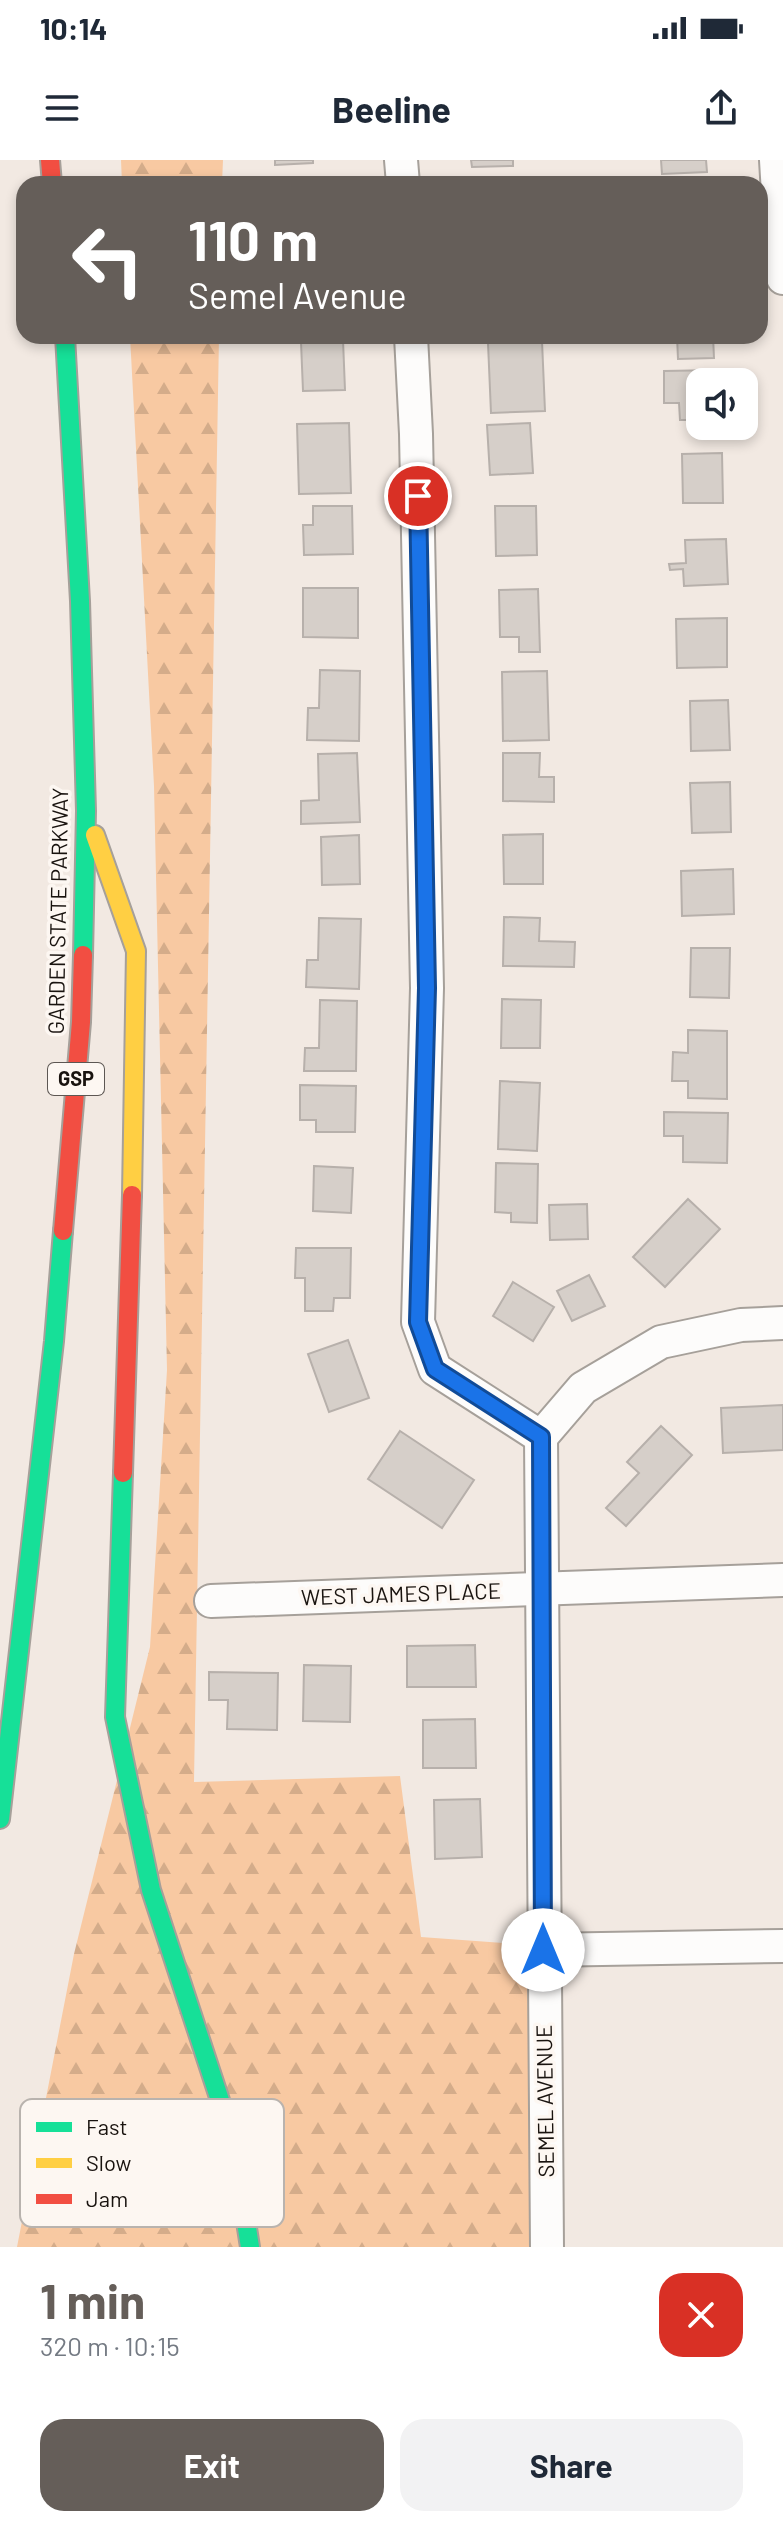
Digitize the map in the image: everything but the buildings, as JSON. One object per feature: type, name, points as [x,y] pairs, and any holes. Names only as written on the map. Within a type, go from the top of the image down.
[{"type":"highway","name":"GARDEN STATE PARKWAY","points":[[0,1819],[54,1341],[81,1022],[86,811],[79,586],[65,344]]},
{"type":"highway","points":[[86,811],[136,951],[135,1101],[115,1717],[151,1890],[220,2099]]},
{"type":"highway","points":[[247,2227],[250,2247]]},
{"type":"street","points":[[776,160],[781,201],[783,278]]},
{"type":"street","points":[[411,344],[416,434],[427,988],[418,1322],[435,1369],[541,1437],[583,1388],[661,1342],[741,1325],[783,1323]]},
{"type":"street","name":"SEMEL AVENUE","points":[[541,1437],[547,2247]]},
{"type":"street","name":"WEST JAMES PLACE","points":[[211,1601],[783,1580]]},
{"type":"street","points":[[543,1950],[783,1946]]},
{"type":"green space","points":[[121,160],[223,160],[222,176],[122,176]]},
{"type":"green space","points":[[130,344],[219,344],[194,1782],[400,1776],[421,1937],[530,1945],[539,2247],[17,2247],[21,2227],[284,2227],[284,2099],[46,2099],[74,1954],[150,1647],[167,1370],[154,786]]},
{"type":"traffic: fast","points":[[65,344],[80,601],[86,811],[83,955]]},
{"type":"traffic: fast","points":[[0,1819],[54,1341],[63,1231]]},
{"type":"traffic: fast","points":[[123,1473],[115,1717],[151,1890],[220,2099]]},
{"type":"traffic: fast","points":[[247,2227],[250,2247]]},
{"type":"traffic: slow","points":[[95,835],[136,951],[132,1195]]},
{"type":"traffic: jam","points":[[50,160],[51,176]]},
{"type":"traffic: jam","points":[[63,1231],[81,1022],[83,955]]},
{"type":"traffic: jam","points":[[123,1473],[132,1195]]},
{"type":"route","points":[[418,496],[427,988],[418,1322],[435,1369],[541,1437],[543,1950]]}]
